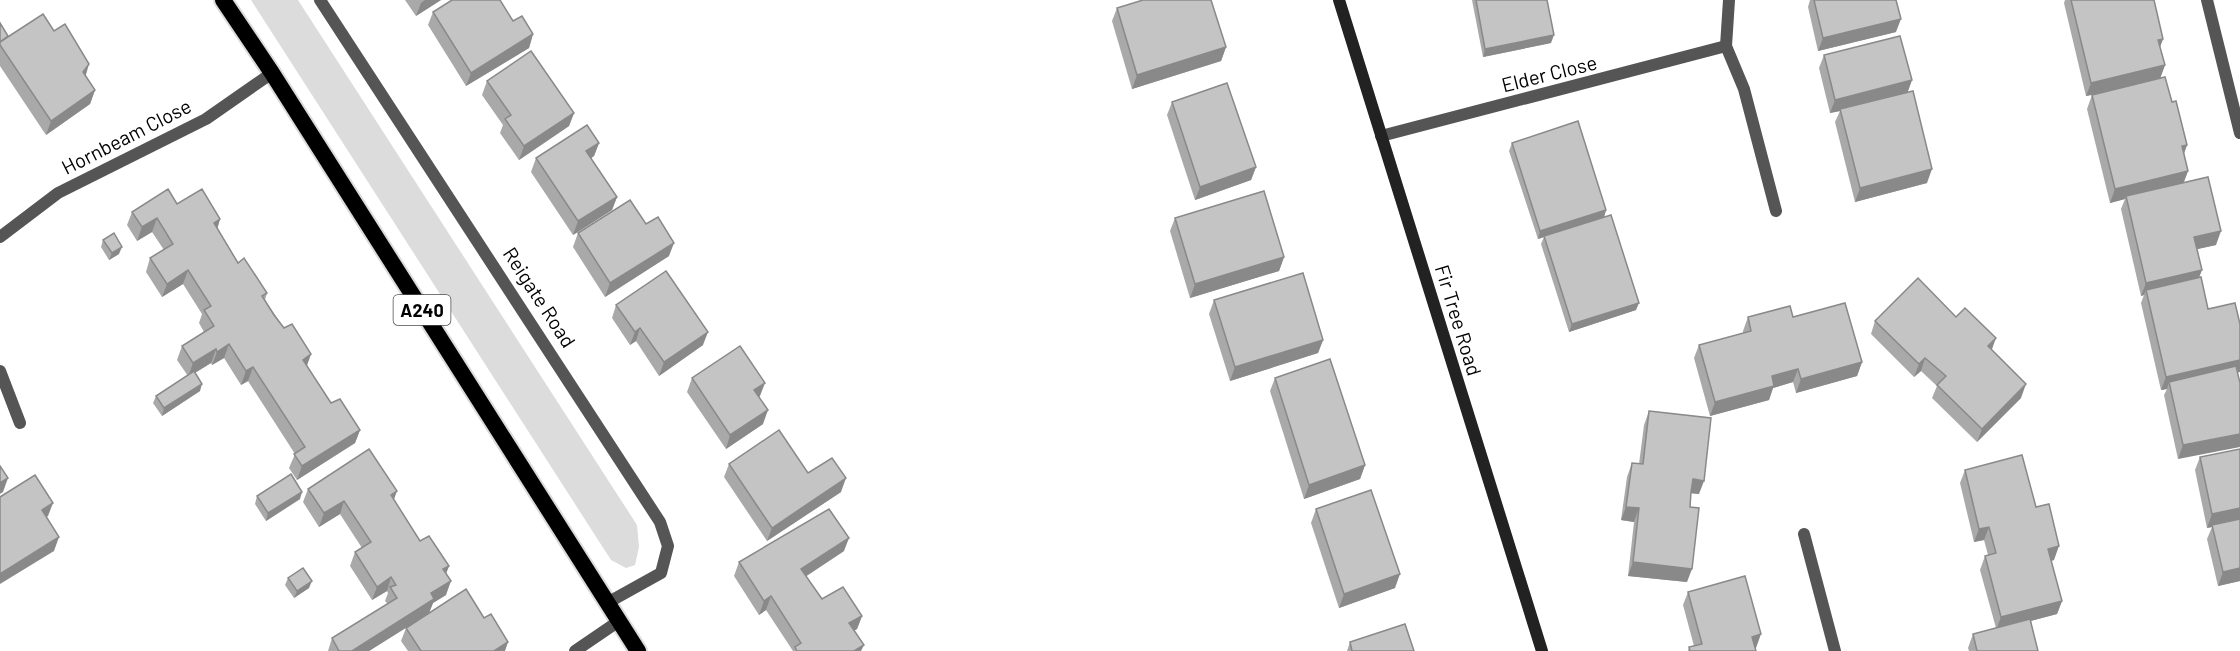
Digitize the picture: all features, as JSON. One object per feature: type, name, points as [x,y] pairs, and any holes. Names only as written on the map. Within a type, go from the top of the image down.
[{"type":"highway","name":"A240","points":[[224,0],[638,651]]},
{"type":"main road","name":"Fir Tree Road","points":[[1339,0],[1542,651]]},
{"type":"street","name":"Reigate Road","points":[[320,0],[660,522],[668,546],[661,573],[608,603]]},
{"type":"street","points":[[1729,0],[1726,46],[1744,89],[1776,211]]},
{"type":"street","points":[[2207,0],[2240,133]]},
{"type":"street","name":"Elder Close","points":[[1381,136],[1726,46]]},
{"type":"street","name":"Hornbeam Close","points":[[0,237],[58,193],[206,119],[272,73]]},
{"type":"street","points":[[0,371],[20,423]]},
{"type":"street","points":[[1804,534],[1835,651]]},
{"type":"street","points":[[575,651],[619,621]]},
{"type":"shaded area","points":[[251,0],[298,0],[637,525],[639,547],[635,565],[626,568],[611,560]]},
{"type":"building","points":[[452,0],[500,0],[513,21],[522,16],[533,34],[471,73],[433,12]]},
{"type":"building","points":[[1143,0],[1211,0],[1226,47],[1137,75],[1117,8]]},
{"type":"building","points":[[1476,0],[1547,0],[1554,35],[1485,49]]},
{"type":"building","points":[[1814,0],[1896,0],[1901,19],[1823,38]]},
{"type":"building","points":[[2071,0],[2154,0],[2163,39],[2158,40],[2165,65],[2091,83]]},
{"type":"building","points":[[43,14],[54,31],[65,24],[89,64],[83,72],[95,90],[51,121],[0,45],[0,42]]},
{"type":"building","points":[[0,23],[8,36],[0,42]]},
{"type":"building","points":[[1900,36],[1912,80],[1835,100],[1824,55]]},
{"type":"building","points":[[531,51],[574,113],[524,146],[505,119],[511,115],[487,81]]},
{"type":"building","points":[[2165,77],[2172,102],[2176,101],[2187,145],[2182,146],[2188,171],[2115,189],[2092,95]]},
{"type":"building","points":[[1227,83],[1256,167],[1200,187],[1172,102]]},
{"type":"building","points":[[1913,91],[1932,169],[1860,188],[1840,109]]},
{"type":"building","points":[[1578,121],[1606,210],[1540,231],[1512,143]]},
{"type":"building","points":[[587,125],[599,143],[586,151],[617,197],[578,221],[536,158]]},
{"type":"building","points":[[2208,177],[2221,231],[2194,237],[2202,270],[2146,283],[2126,196]]},
{"type":"building","points":[[168,189],[177,204],[202,189],[220,219],[214,223],[238,263],[244,258],[267,293],[262,296],[274,315],[284,328],[292,324],[311,354],[303,360],[331,403],[340,399],[360,430],[302,466],[294,454],[305,447],[253,367],[246,371],[229,344],[193,363],[182,346],[214,326],[204,310],[211,306],[188,270],[167,284],[150,258],[173,244],[157,218],[142,227],[132,212]]},
{"type":"building","points":[[1264,191],[1284,257],[1195,284],[1175,218]]},
{"type":"building","points":[[630,200],[646,224],[658,217],[674,243],[610,283],[578,233]]},
{"type":"building","points":[[1611,215],[1639,303],[1572,324],[1544,236]]},
{"type":"building","points":[[114,233],[122,247],[112,253],[103,240]]},
{"type":"building","points":[[666,271],[708,332],[664,362],[640,328],[635,332],[616,305]]},
{"type":"building","points":[[1303,273],[1323,340],[1235,367],[1214,300]]},
{"type":"building","points":[[2201,277],[2208,309],[2235,303],[2240,324],[2240,360],[2166,377],[2146,290]]},
{"type":"building","points":[[1918,278],[1956,317],[1965,308],[1996,338],[1988,346],[2026,384],[1982,429],[1937,385],[1946,376],[1925,358],[1919,364],[1875,321]]},
{"type":"building","points":[[1845,303],[1862,362],[1801,379],[1798,369],[1772,376],[1774,386],[1715,402],[1699,345],[1751,331],[1748,317],[1790,306],[1793,317]]},
{"type":"building","points":[[740,346],[765,383],[754,390],[768,410],[730,435],[692,378]]},
{"type":"building","points":[[1330,359],[1365,465],[1309,485],[1275,378]]},
{"type":"building","points":[[2236,366],[2240,383],[2240,434],[2183,445],[2169,382]]},
{"type":"building","points":[[194,371],[202,384],[164,408],[156,396]]},
{"type":"building","points":[[1649,411],[1711,418],[1704,481],[1693,479],[1691,492],[1690,507],[1699,508],[1692,569],[1633,562],[1639,508],[1626,507],[1632,463],[1643,464]]},
{"type":"building","points":[[779,430],[808,473],[832,458],[846,478],[772,528],[729,464]]},
{"type":"building","points":[[369,449],[397,491],[391,495],[420,541],[429,536],[449,566],[443,569],[451,581],[431,593],[434,599],[352,651],[339,651],[332,638],[397,598],[390,587],[396,585],[391,577],[377,587],[355,552],[371,542],[344,501],[324,513],[308,489]]},
{"type":"building","points":[[2240,449],[2240,508],[2212,514],[2200,457]]},
{"type":"building","points":[[2022,455],[2036,507],[2049,504],[2059,546],[2048,549],[2062,601],[2001,617],[1985,556],[1996,553],[1989,527],[1979,529],[1965,470]]},
{"type":"building","points":[[0,466],[8,478],[0,483]]},
{"type":"building","points":[[291,474],[302,492],[268,513],[257,496]]},
{"type":"building","points":[[35,475],[53,503],[42,510],[59,537],[0,574],[0,497]]},
{"type":"building","points":[[1371,490],[1400,574],[1344,594],[1316,509]]},
{"type":"building","points":[[829,509],[849,538],[801,569],[822,599],[843,587],[862,616],[849,623],[864,645],[854,651],[797,651],[795,647],[801,643],[771,596],[764,601],[739,562]]},
{"type":"building","points":[[2240,519],[2240,568],[2223,572],[2212,525]]},
{"type":"building","points":[[303,568],[312,581],[297,591],[288,578]]},
{"type":"building","points":[[1745,576],[1761,634],[1752,637],[1756,651],[1690,651],[1689,647],[1702,644],[1688,592]]},
{"type":"building","points":[[466,589],[484,618],[491,614],[508,642],[494,651],[421,651],[406,628]]},
{"type":"building","points":[[2030,619],[2038,651],[1977,651],[1973,634]]},
{"type":"building","points":[[1405,624],[1414,651],[1352,651],[1350,642]]}]
